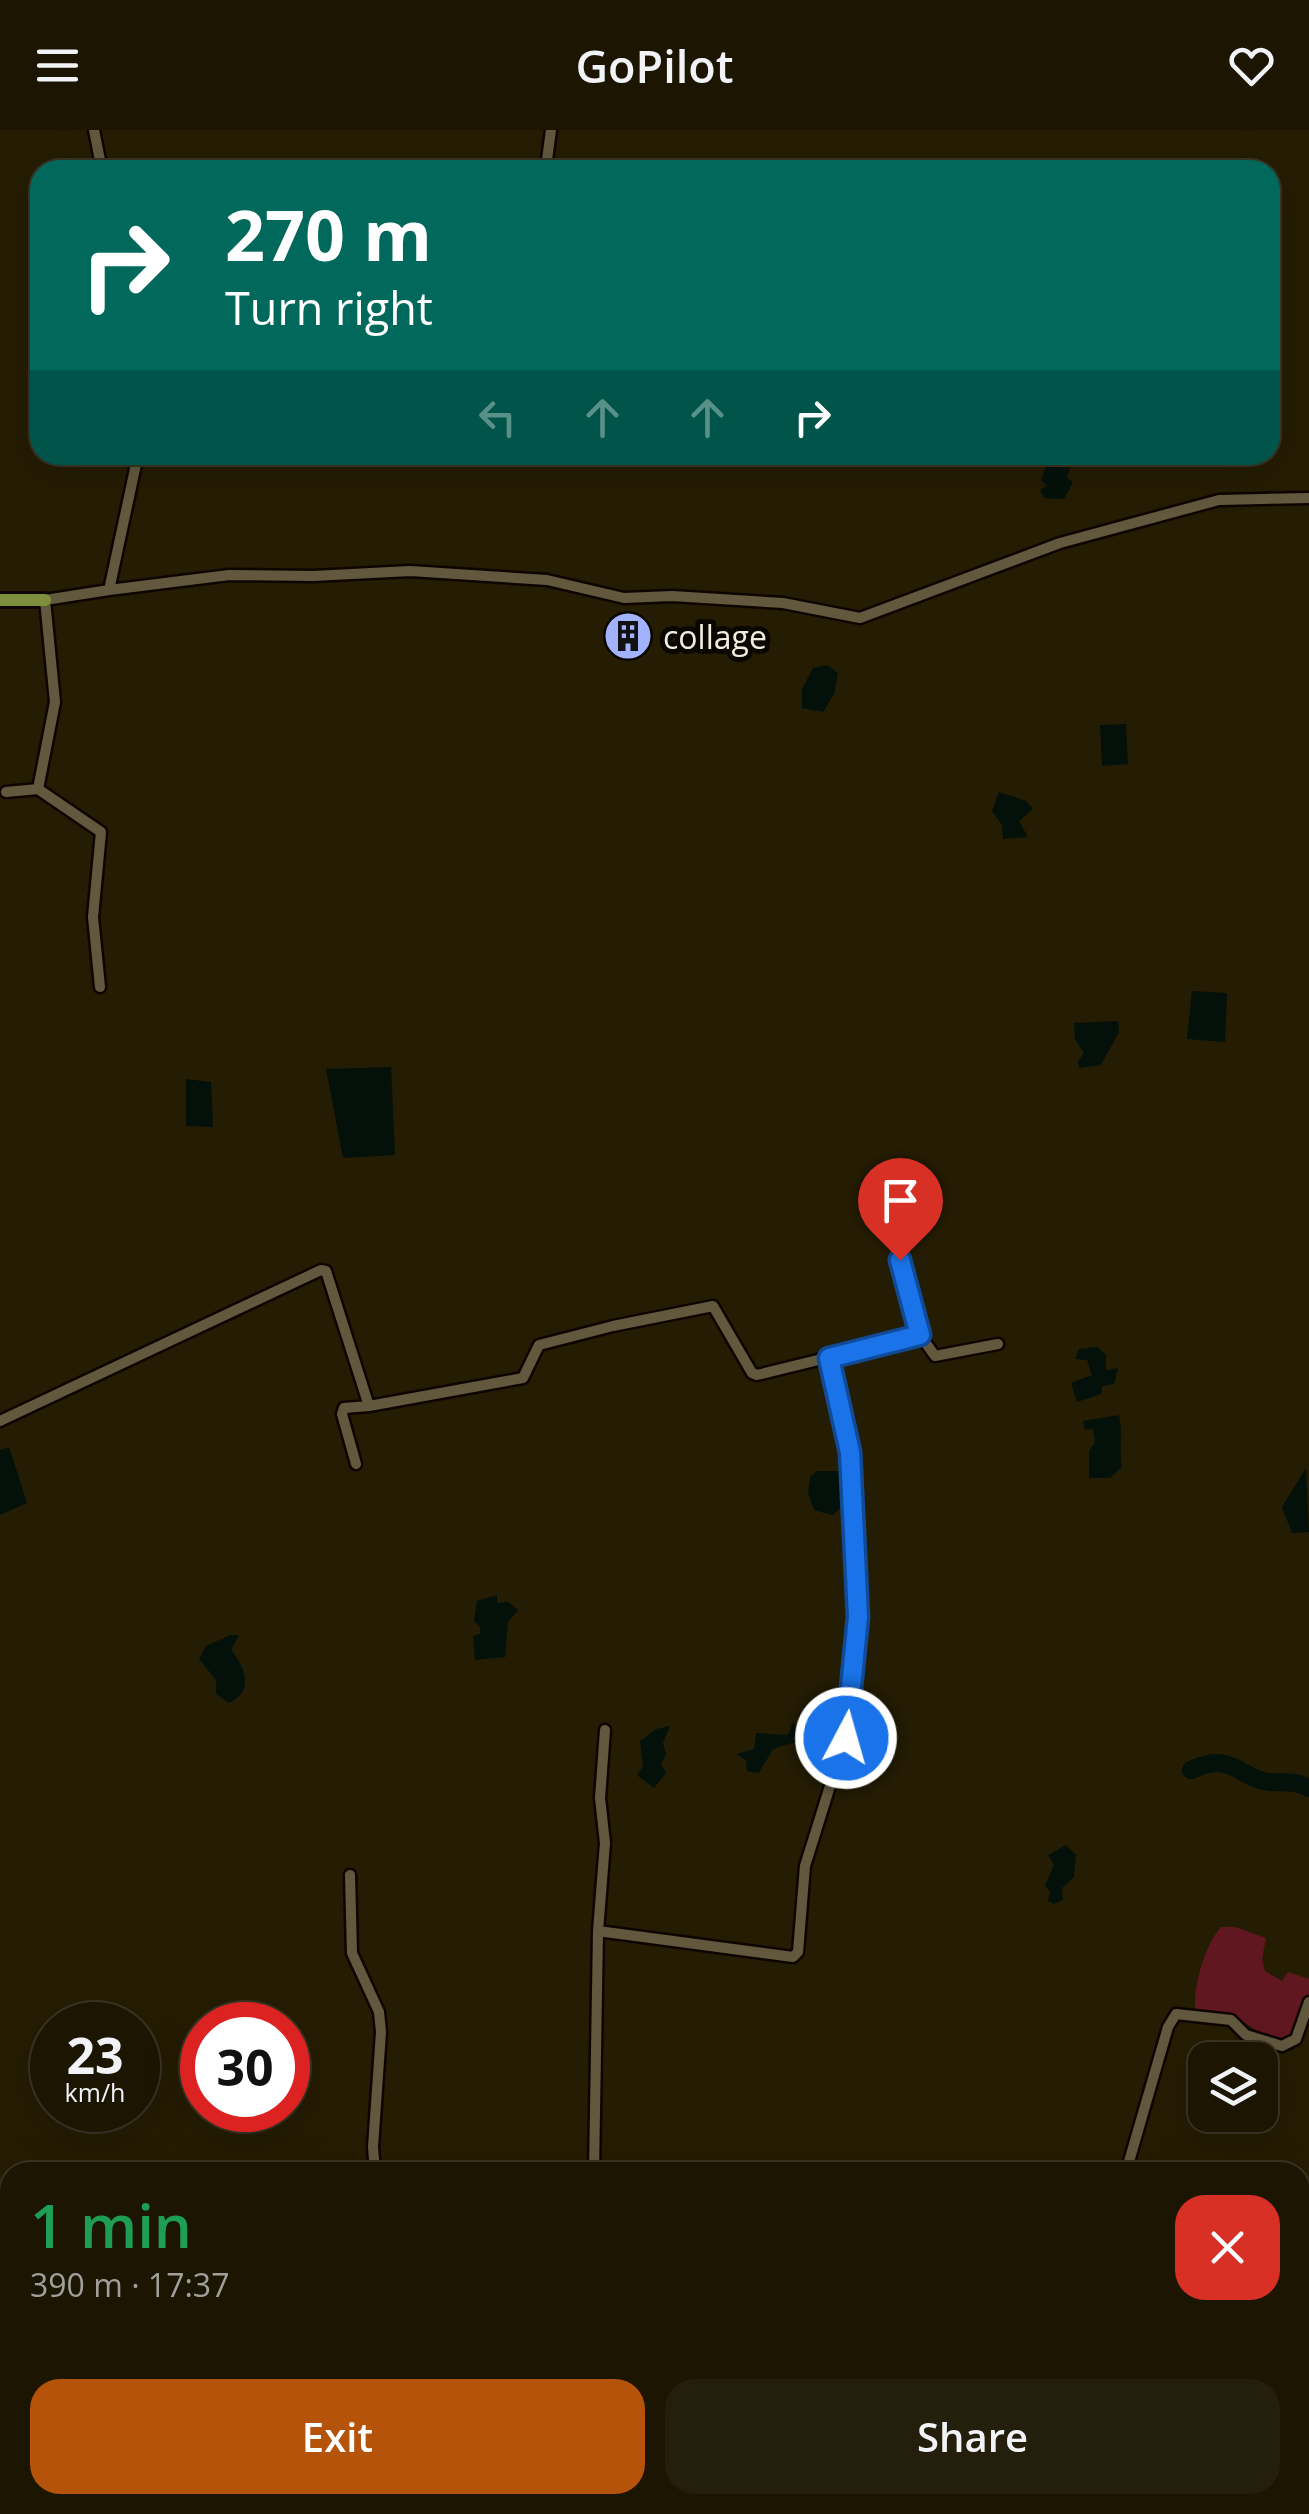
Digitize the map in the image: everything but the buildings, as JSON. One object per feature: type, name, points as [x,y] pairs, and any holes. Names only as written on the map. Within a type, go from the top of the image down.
[{"type":"main road","points":[[0,600],[45,600]]},
{"type":"street","points":[[94,130],[100,160]]},
{"type":"street","points":[[547,160],[551,130]]},
{"type":"street","points":[[109,590],[136,465]]},
{"type":"street","points":[[38,788],[55,702],[45,600],[229,574],[313,576],[410,570],[547,580],[624,598],[672,596],[783,603],[860,618],[1060,543],[1218,500],[1309,498]]},
{"type":"street","points":[[6,792],[38,788],[101,832],[93,916],[100,987]]},
{"type":"street","points":[[900,1260],[920,1335],[937,1357],[998,1344]]},
{"type":"street","points":[[0,1422],[321,1270],[326,1272],[368,1406]]},
{"type":"street","points":[[356,1464],[342,1414],[344,1408],[523,1378],[539,1346],[613,1326],[713,1306],[752,1373],[763,1374],[920,1335]]},
{"type":"street","points":[[598,1931],[785,1958],[798,1952],[805,1866],[846,1738],[858,1617],[850,1452],[829,1358]]},
{"type":"street","points":[[594,2162],[598,1931],[604,1842],[600,1798],[605,1730]]},
{"type":"street","points":[[350,1875],[352,1954],[379,2012],[381,2032],[374,2162]]},
{"type":"street","points":[[1129,2162],[1168,2027],[1176,2014],[1231,2020],[1246,2034],[1282,2046],[1296,2039],[1309,2002]]},
{"type":"shaded area","points":[[1047,465],[1070,465],[1067,478],[1073,482],[1064,499],[1044,498],[1040,490],[1047,486],[1041,480]]},
{"type":"shaded area","points":[[827,665],[838,673],[834,694],[823,712],[802,708],[802,689],[813,668]]},
{"type":"shaded area","points":[[1126,724],[1128,764],[1102,766],[1100,725]]},
{"type":"shaded area","points":[[999,792],[1026,801],[1033,809],[1019,821],[1028,837],[1003,839],[1002,825],[992,811]]},
{"type":"shaded area","points":[[1192,991],[1227,993],[1225,1042],[1187,1039]]},
{"type":"shaded area","points":[[1118,1021],[1119,1032],[1101,1065],[1079,1068],[1078,1061],[1084,1053],[1075,1039],[1074,1023]]},
{"type":"shaded area","points":[[391,1067],[395,1155],[343,1158],[326,1069]]},
{"type":"shaded area","points":[[186,1079],[211,1082],[213,1127],[186,1126]]},
{"type":"shaded area","points":[[1098,1347],[1106,1355],[1106,1370],[1118,1368],[1114,1384],[1102,1386],[1101,1394],[1077,1402],[1071,1383],[1092,1375],[1087,1360],[1075,1359],[1079,1349]]},
{"type":"shaded area","points":[[1119,1415],[1122,1467],[1110,1478],[1089,1478],[1089,1451],[1095,1443],[1093,1429],[1085,1430],[1083,1421]]},
{"type":"shaded area","points":[[9,1447],[27,1503],[0,1515],[0,1450]]},
{"type":"shaded area","points":[[1306,1468],[1309,1532],[1292,1533],[1282,1507]]},
{"type":"shaded area","points":[[817,1471],[844,1471],[847,1503],[832,1515],[814,1510],[808,1493],[810,1477]]},
{"type":"shaded area","points":[[497,1595],[497,1603],[508,1602],[518,1610],[508,1622],[505,1657],[475,1660],[473,1636],[480,1634],[474,1621],[477,1601]]},
{"type":"shaded area","points":[[239,1635],[231,1650],[240,1664],[245,1685],[229,1703],[216,1694],[216,1680],[199,1659],[206,1646]]},
{"type":"shaded area","points":[[793,1722],[801,1740],[773,1749],[759,1773],[747,1771],[746,1760],[736,1754],[754,1749],[756,1733],[788,1735]]},
{"type":"shaded area","points":[[670,1726],[661,1764],[666,1773],[654,1788],[637,1775],[643,1767],[640,1741],[656,1729]]},
{"type":"shaded area","points":[[1066,1845],[1076,1855],[1074,1877],[1062,1888],[1063,1900],[1054,1904],[1048,1901],[1050,1891],[1045,1886],[1054,1865],[1048,1855]]},
{"type":"shaded area","points":[[1221,1927],[1235,1927],[1266,1938],[1262,1959],[1265,1971],[1282,1981],[1288,1972],[1309,1979],[1309,1993],[1294,2038],[1275,2039],[1236,2018],[1195,2009],[1202,1965]]},
{"type":"waterway","points":[[1191,1770],[1226,1764],[1259,1780],[1309,1788]]},
{"type":"place","name":"collage","points":[[628,636]]},
{"type":"route","points":[[846,1738],[858,1617],[850,1452],[829,1358],[920,1335],[900,1260]]}]
